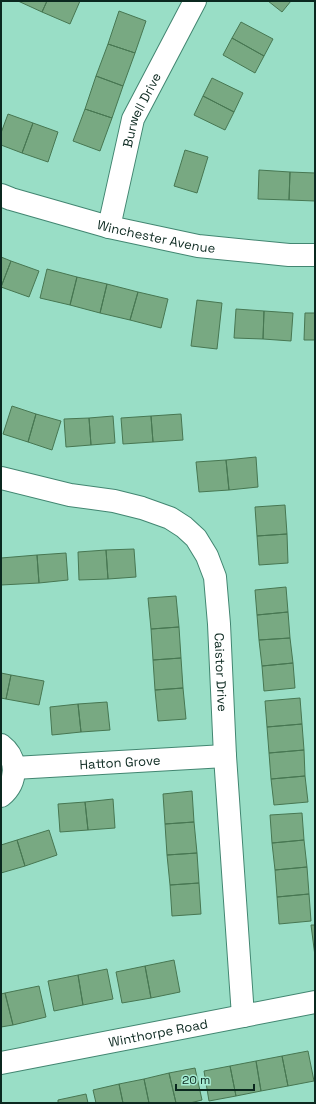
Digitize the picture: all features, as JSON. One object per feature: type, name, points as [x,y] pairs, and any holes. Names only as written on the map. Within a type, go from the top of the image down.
[{"type":"street","name":"Burwell Drive","points":[[109,227],[133,119],[195,1]]},
{"type":"street","name":"Winchester Avenue","points":[[1,195],[109,227],[198,246],[289,255],[315,255]]},
{"type":"street","name":"Caistor Drive","points":[[1,478],[70,495],[114,501],[142,508],[170,518],[184,527],[196,538],[208,556],[215,577],[219,624],[225,756],[243,1016]]},
{"type":"street","points":[[1,745],[7,750],[12,759],[14,768],[14,776],[10,786],[1,796]]},
{"type":"street","name":"Hatton Grove","points":[[14,768],[225,756]]},
{"type":"street","name":"Winthorpe Road","points":[[1,1063],[315,1002]]},
{"type":"building","points":[[18,1],[47,1],[42,12]]},
{"type":"building","points":[[47,1],[80,1],[70,24],[42,12]]},
{"type":"building","points":[[268,1],[291,1],[282,12]]},
{"type":"building","points":[[119,11],[146,21],[135,53],[108,44]]},
{"type":"building","points":[[241,22],[273,39],[264,56],[232,38]]},
{"type":"building","points":[[232,38],[264,56],[255,73],[223,55]]},
{"type":"building","points":[[108,44],[135,53],[123,86],[96,76]]},
{"type":"building","points":[[96,76],[123,86],[112,118],[85,109]]},
{"type":"building","points":[[212,78],[243,93],[234,112],[203,96]]},
{"type":"building","points":[[203,96],[234,112],[225,130],[194,115]]},
{"type":"building","points":[[85,109],[112,118],[100,151],[73,141]]},
{"type":"building","points":[[8,114],[33,123],[22,153],[1,145],[1,133]]},
{"type":"building","points":[[33,123],[58,132],[48,162],[22,153]]},
{"type":"building","points":[[185,150],[208,157],[197,193],[174,186]]},
{"type":"building","points":[[259,170],[290,172],[289,200],[258,199]]},
{"type":"building","points":[[290,172],[315,173],[315,201],[289,200]]},
{"type":"building","points":[[1,257],[11,261],[1,287]]},
{"type":"building","points":[[11,261],[39,271],[29,297],[1,287]]},
{"type":"building","points":[[47,269],[77,277],[70,305],[40,298]]},
{"type":"building","points":[[77,277],[107,284],[100,313],[70,305]]},
{"type":"building","points":[[107,284],[138,292],[130,320],[100,313]]},
{"type":"building","points":[[138,292],[168,299],[161,328],[130,320]]},
{"type":"building","points":[[197,300],[222,303],[217,349],[191,346]]},
{"type":"building","points":[[236,309],[264,311],[263,339],[234,338]]},
{"type":"building","points":[[264,311],[293,313],[291,341],[263,339]]},
{"type":"building","points":[[305,313],[315,313],[315,340],[304,340]]},
{"type":"building","points":[[12,406],[36,414],[28,442],[3,434]]},
{"type":"building","points":[[36,414],[61,421],[52,450],[28,442]]},
{"type":"building","points":[[181,414],[183,440],[153,442],[151,416]]},
{"type":"building","points":[[113,416],[115,443],[91,445],[89,418]]},
{"type":"building","points":[[151,416],[153,442],[123,444],[121,418]]},
{"type":"building","points":[[89,418],[91,445],[66,447],[64,419]]},
{"type":"building","points":[[256,457],[258,487],[229,490],[226,460]]},
{"type":"building","points":[[226,460],[229,490],[199,492],[196,462]]},
{"type":"building","points":[[285,505],[287,534],[257,536],[255,507]]},
{"type":"building","points":[[287,534],[288,563],[259,565],[257,536]]},
{"type":"building","points":[[134,549],[136,577],[108,579],[106,550]]},
{"type":"building","points":[[106,550],[108,579],[79,580],[78,552]]},
{"type":"building","points":[[66,553],[68,580],[39,583],[37,555]]},
{"type":"building","points":[[37,555],[39,583],[1,585],[1,558]]},
{"type":"building","points":[[286,587],[288,612],[257,615],[255,590]]},
{"type":"building","points":[[176,596],[179,627],[151,629],[148,598]]},
{"type":"building","points":[[288,612],[290,638],[259,640],[257,615]]},
{"type":"building","points":[[179,627],[181,658],[153,660],[151,629]]},
{"type":"building","points":[[290,638],[293,663],[262,666],[259,640]]},
{"type":"building","points":[[181,658],[183,688],[155,690],[153,660]]},
{"type":"building","points":[[293,663],[295,688],[264,691],[262,666]]},
{"type":"building","points":[[1,673],[11,675],[6,699],[1,698]]},
{"type":"building","points":[[11,675],[44,681],[39,705],[6,699]]},
{"type":"building","points":[[183,688],[186,719],[158,721],[155,690]]},
{"type":"building","points":[[300,698],[302,724],[267,727],[265,701]]},
{"type":"building","points":[[107,702],[110,730],[81,732],[78,704]]},
{"type":"building","points":[[78,704],[81,732],[52,735],[50,707]]},
{"type":"building","points":[[302,724],[304,750],[269,753],[267,727]]},
{"type":"building","points":[[304,750],[305,776],[271,779],[269,753]]},
{"type":"building","points":[[305,776],[308,802],[274,805],[271,779]]},
{"type":"building","points":[[192,791],[194,822],[165,824],[163,794]]},
{"type":"building","points":[[113,799],[115,828],[88,830],[85,802]]},
{"type":"building","points":[[85,802],[88,830],[60,832],[58,804]]},
{"type":"building","points":[[302,813],[304,840],[272,843],[270,815]]},
{"type":"building","points":[[194,822],[197,853],[167,855],[165,824]]},
{"type":"building","points":[[49,830],[57,855],[25,866],[17,840]]},
{"type":"building","points":[[17,840],[25,866],[1,873],[1,845]]},
{"type":"building","points":[[304,840],[307,867],[275,870],[272,843]]},
{"type":"building","points":[[197,853],[199,883],[170,885],[167,855]]},
{"type":"building","points":[[307,867],[309,894],[277,897],[275,870]]},
{"type":"building","points":[[199,883],[201,914],[172,916],[170,885]]},
{"type":"building","points":[[309,894],[311,921],[279,924],[277,897]]},
{"type":"building","points":[[311,925],[315,925],[315,956]]},
{"type":"building","points":[[174,960],[180,992],[151,998],[145,966]]},
{"type":"building","points":[[145,966],[151,998],[122,1003],[116,972]]},
{"type":"building","points":[[107,969],[113,999],[83,1005],[78,975]]},
{"type":"building","points":[[78,975],[83,1005],[54,1011],[48,981]]},
{"type":"building","points":[[39,986],[46,1017],[13,1025],[5,993]]},
{"type":"building","points":[[5,993],[13,1025],[1,1027],[1,994]]},
{"type":"building","points":[[308,1051],[314,1081],[288,1086],[282,1056]]},
{"type":"building","points":[[282,1056],[288,1086],[261,1091],[256,1061]]},
{"type":"building","points":[[256,1061],[261,1091],[236,1096],[230,1066]]},
{"type":"building","points":[[230,1066],[236,1096],[209,1101],[204,1071]]},
{"type":"building","points":[[195,1068],[202,1100],[190,1103],[176,1103],[169,1073]]},
{"type":"building","points":[[169,1073],[176,1103],[149,1103],[144,1079]]},
{"type":"building","points":[[144,1079],[149,1103],[123,1103],[119,1084]]},
{"type":"building","points":[[119,1084],[123,1103],[96,1103],[93,1090]]},
{"type":"building","points":[[86,1094],[88,1103],[58,1103],[58,1100]]}]
